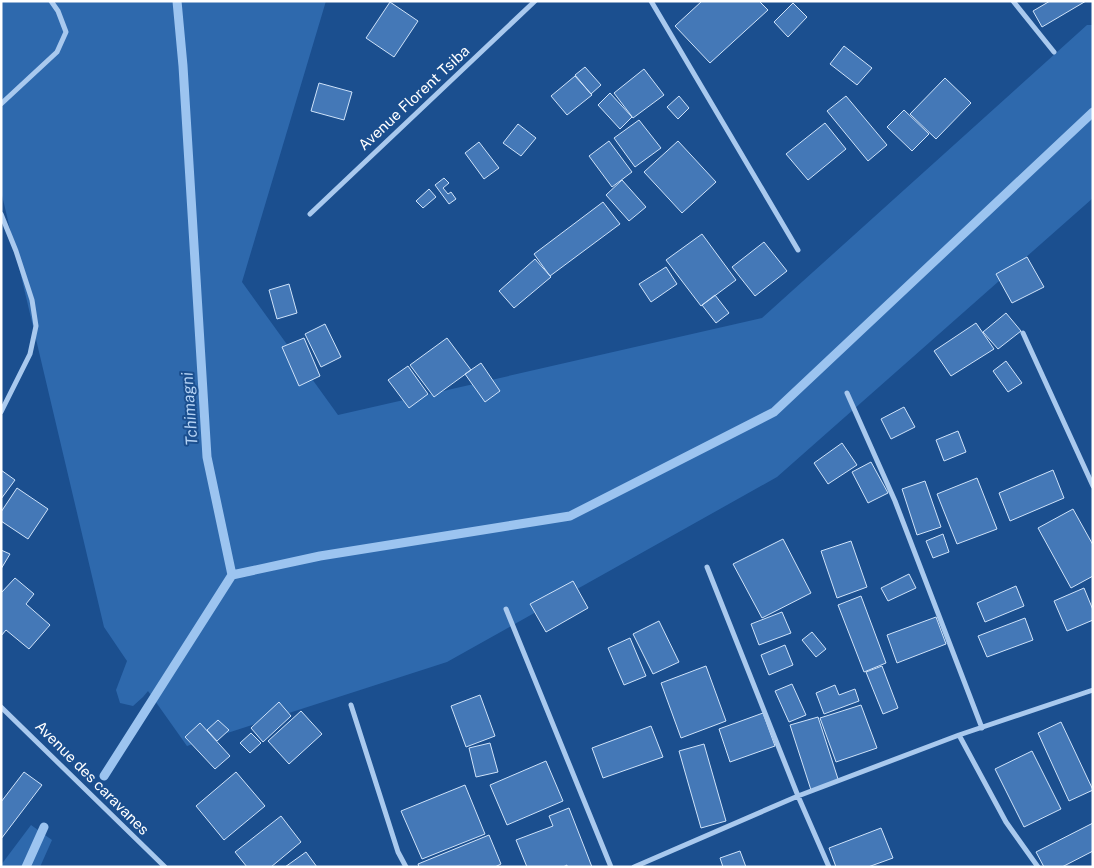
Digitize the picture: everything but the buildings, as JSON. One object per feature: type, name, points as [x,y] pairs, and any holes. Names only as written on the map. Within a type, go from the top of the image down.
[{"type":"street","points":[[1,104],[57,52],[66,32],[58,11],[51,1]]},
{"type":"street","name":"Avenue Florent Tsiba","points":[[310,214],[535,1]]},
{"type":"street","points":[[651,1],[798,250]]},
{"type":"street","points":[[1013,1],[1054,52]]},
{"type":"street","points":[[1,214],[16,251],[32,300],[36,326],[30,354],[1,411]]},
{"type":"street","points":[[1023,333],[1093,486]]},
{"type":"street","points":[[846,393],[895,501],[982,728]]},
{"type":"street","points":[[707,567],[798,796],[829,867]]},
{"type":"street","points":[[506,609],[611,867]]},
{"type":"street","points":[[634,867],[798,796],[959,735],[1093,690]]},
{"type":"street","points":[[351,705],[398,852],[406,867]]},
{"type":"street","name":"Avenue des caravanes","points":[[1,706],[165,867]]},
{"type":"street","points":[[959,735],[1006,822],[1038,867]]},
{"type":"shaded area","points":[[1,1],[326,1],[242,282],[338,415],[762,318],[1087,25],[1093,25],[1093,198],[777,477],[447,662],[187,746],[148,691],[133,706],[120,703],[116,690],[127,661],[104,627],[1,191]]},
{"type":"shaded area","points":[[31,825],[52,840],[40,867],[1,867],[1,865]]},
{"type":"waterway","name":"Tchimagni","points":[[104,776],[232,575],[207,457],[183,66],[177,1]]},
{"type":"waterway","points":[[232,575],[320,556],[570,516],[774,412],[1093,112]]},
{"type":"waterway","name":"Tchimagni","points":[[26,867],[44,827]]}]
